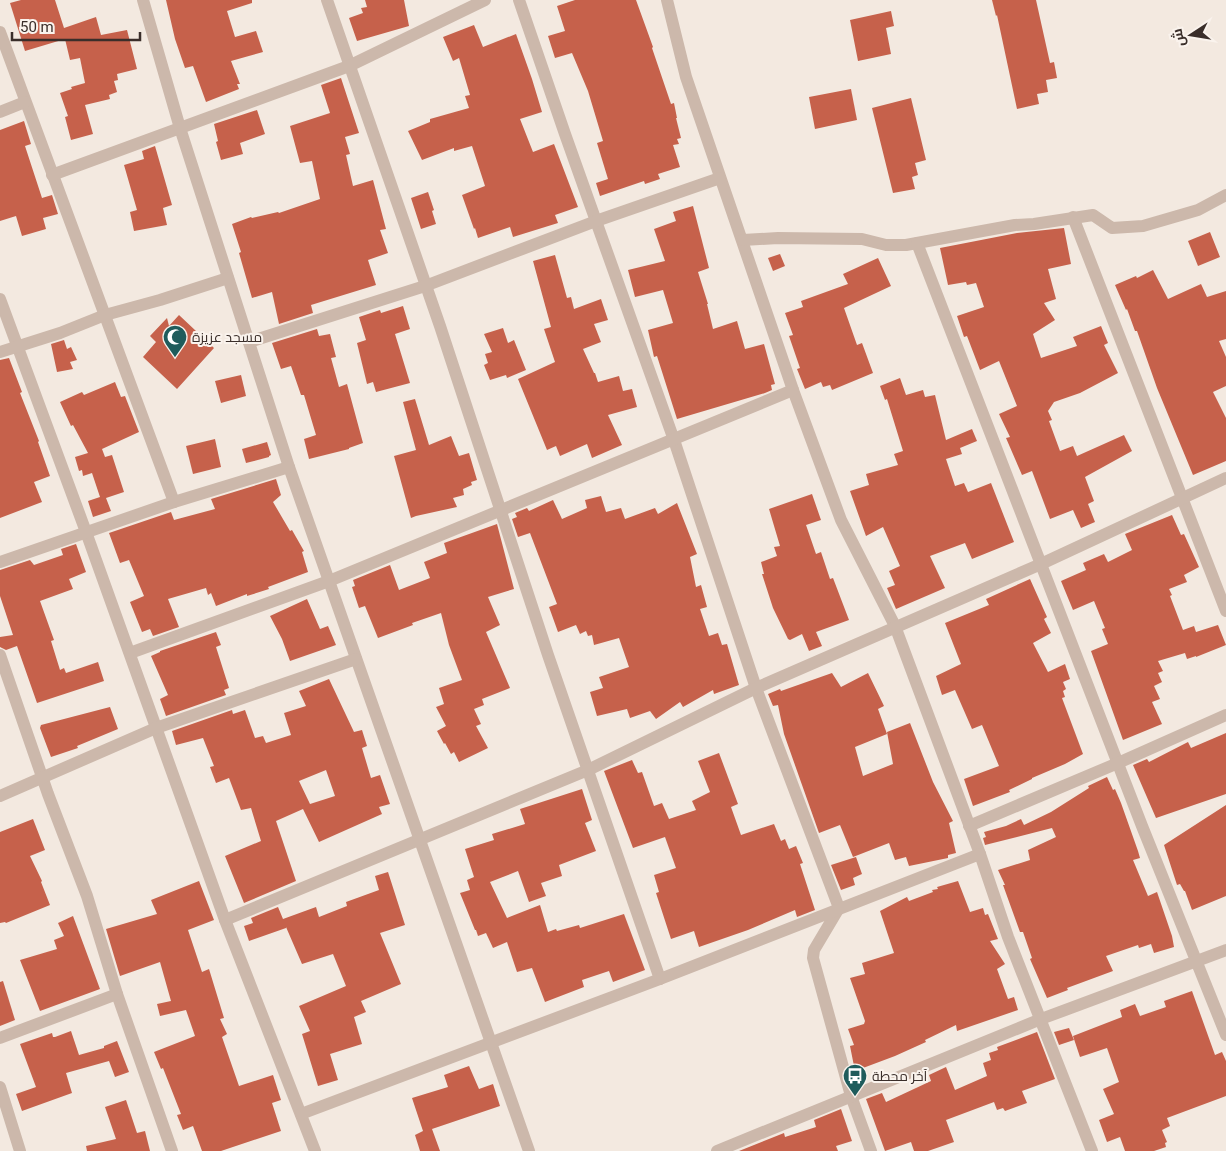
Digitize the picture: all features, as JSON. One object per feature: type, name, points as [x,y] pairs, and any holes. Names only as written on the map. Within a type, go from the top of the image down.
[{"type":"street","points":[[143,0],[180,128],[290,467],[529,1151]]},
{"type":"street","points":[[328,0],[660,979]]},
{"type":"street","points":[[52,175],[349,66],[485,0]]},
{"type":"street","points":[[519,0],[674,440],[756,688],[838,908]]},
{"type":"street","points":[[667,0],[686,77],[793,390],[842,520],[895,626],[980,854],[1008,937],[1092,1151]]},
{"type":"street","points":[[0,32],[174,502]]},
{"type":"street","points":[[0,112],[25,102]]},
{"type":"street","points":[[249,342],[425,286],[720,178]]},
{"type":"street","points":[[743,240],[778,238],[862,239],[886,245],[906,245],[1015,225],[1093,215],[1112,228],[1143,226],[1198,210],[1226,196]]},
{"type":"street","points":[[1073,217],[1182,500],[1225,605]]},
{"type":"street","points":[[917,243],[1118,763],[1226,1035]]},
{"type":"street","points":[[0,352],[60,333],[105,315],[228,278]]},
{"type":"street","points":[[0,299],[130,653],[225,920],[315,1151]]},
{"type":"street","points":[[130,653],[329,581],[793,390]]},
{"type":"street","points":[[0,562],[174,502],[290,467]]},
{"type":"street","points":[[225,920],[588,770],[756,688],[1041,564],[1226,478]]},
{"type":"street","points":[[0,655],[87,896],[117,994],[172,1151]]},
{"type":"street","points":[[0,796],[156,728],[356,658]]},
{"type":"street","points":[[969,826],[1226,715]]},
{"type":"street","points":[[301,1114],[660,979],[980,854]]},
{"type":"street","points":[[838,908],[814,950],[813,958],[851,1096],[871,1151]]},
{"type":"street","points":[[717,1151],[1041,1019],[1226,950]]},
{"type":"street","points":[[0,1038],[117,994]]},
{"type":"street","points":[[0,1087],[20,1151]]},
{"type":"building","points":[[21,0],[55,0],[64,28],[96,17],[101,35],[127,30],[137,69],[117,74],[118,80],[114,81],[117,92],[109,95],[110,99],[85,105],[93,134],[71,140],[65,117],[68,116],[60,93],[85,83],[80,58],[70,60],[65,39],[25,51],[10,3]]},
{"type":"building","points":[[166,0],[252,0],[252,3],[227,11],[235,37],[256,31],[263,52],[231,61],[240,84],[237,84],[239,89],[206,102],[193,66],[185,68],[175,39]]},
{"type":"building","points":[[365,0],[404,0],[409,26],[357,41],[349,18],[363,13],[361,8],[367,7]]},
{"type":"building","points":[[575,0],[636,0],[671,104],[674,103],[681,138],[677,139],[679,144],[673,145],[680,167],[658,174],[660,179],[645,184],[644,181],[600,196],[596,183],[608,179],[597,143],[603,141],[588,91],[572,53],[555,58],[548,36],[565,31],[557,6]]},
{"type":"building","points":[[992,0],[1036,0],[1050,63],[1054,62],[1057,78],[1046,80],[1048,92],[1037,94],[1039,104],[1017,109],[997,15]]},
{"type":"building","points":[[891,11],[894,26],[886,28],[891,54],[858,61],[850,20]]},
{"type":"building","points":[[474,25],[483,47],[516,34],[542,112],[520,119],[533,152],[554,144],[578,207],[555,215],[558,223],[513,237],[510,227],[478,238],[462,195],[485,186],[472,146],[454,151],[454,148],[422,160],[408,131],[430,122],[430,119],[469,108],[465,96],[470,95],[459,58],[453,61],[443,37]]},
{"type":"building","points":[[341,78],[359,133],[345,137],[350,154],[346,155],[353,186],[373,180],[386,229],[380,230],[388,253],[368,260],[376,285],[311,305],[313,313],[279,324],[272,292],[252,298],[232,224],[251,217],[279,213],[320,199],[312,161],[300,163],[290,126],[330,113],[321,85]]},
{"type":"building","points":[[851,89],[857,120],[815,129],[809,97]]},
{"type":"building","points":[[911,98],[926,160],[915,163],[918,175],[912,177],[915,189],[893,193],[872,108]]},
{"type":"building","points":[[257,110],[265,134],[240,143],[243,154],[221,160],[214,124]]},
{"type":"building","points":[[24,121],[31,144],[25,146],[42,198],[52,195],[58,214],[43,218],[46,229],[22,236],[16,216],[0,221],[0,130]]},
{"type":"building","points":[[155,146],[172,205],[163,208],[167,225],[134,231],[130,212],[137,210],[124,165],[144,159],[142,151]]},
{"type":"building","points":[[428,192],[436,224],[421,229],[411,198]]},
{"type":"building","points":[[693,206],[709,268],[698,272],[708,304],[713,329],[737,321],[745,349],[764,344],[775,384],[771,385],[772,390],[765,393],[677,419],[657,356],[654,357],[648,330],[673,323],[663,290],[635,297],[628,270],[665,261],[654,229],[676,221],[673,212]]},
{"type":"building","points":[[1064,228],[1071,264],[1048,269],[1056,299],[1044,303],[1055,320],[1033,334],[1041,358],[1077,346],[1073,337],[1101,326],[1108,343],[1104,345],[1118,373],[1080,393],[1054,402],[1048,411],[1052,420],[1049,421],[1060,451],[1073,446],[1077,456],[1124,435],[1132,451],[1085,477],[1094,501],[1088,504],[1095,522],[1081,528],[1073,510],[1050,519],[1032,471],[1022,475],[1006,438],[1010,437],[999,414],[1017,406],[999,361],[980,370],[967,336],[964,337],[957,316],[984,307],[976,283],[967,285],[966,282],[948,285],[940,248],[1017,233]]},
{"type":"building","points":[[1210,232],[1220,257],[1198,266],[1188,241]]},
{"type":"building","points":[[780,254],[785,266],[773,271],[768,258]]},
{"type":"building","points":[[555,255],[567,298],[571,297],[574,309],[601,299],[608,320],[594,324],[601,342],[583,349],[598,382],[619,376],[623,391],[632,389],[637,407],[608,415],[622,445],[592,458],[587,444],[560,456],[556,446],[547,450],[518,379],[555,362],[544,329],[551,327],[533,261]]},
{"type":"building","points":[[878,258],[891,286],[844,308],[857,345],[862,343],[873,373],[832,390],[830,385],[823,387],[821,382],[805,389],[797,369],[800,368],[789,336],[793,335],[785,313],[803,307],[801,301],[848,284],[843,274]]},
{"type":"building","points":[[1153,270],[1168,299],[1201,284],[1207,297],[1226,291],[1226,339],[1219,341],[1226,357],[1226,386],[1213,392],[1226,418],[1226,461],[1193,475],[1157,388],[1137,331],[1135,331],[1115,285],[1136,276],[1137,278]]},
{"type":"building","points":[[403,306],[410,329],[395,334],[410,383],[376,392],[373,382],[367,384],[357,343],[366,340],[359,317],[380,310],[381,313]]},
{"type":"building","points":[[179,315],[214,348],[177,389],[143,357],[156,342],[150,336],[167,318],[169,326]]},
{"type":"building","points":[[503,328],[508,343],[514,340],[526,370],[507,378],[506,375],[490,380],[484,365],[488,363],[485,354],[492,352],[484,334]]},
{"type":"building","points":[[317,329],[319,336],[330,334],[336,357],[331,358],[339,387],[347,384],[363,443],[349,449],[309,459],[304,439],[316,435],[304,395],[301,395],[291,366],[281,369],[272,343]]},
{"type":"building","points":[[64,340],[67,349],[71,347],[77,360],[70,362],[73,369],[57,372],[51,344]]},
{"type":"building","points":[[9,358],[50,476],[34,482],[42,502],[0,518],[0,360]]},
{"type":"building","points":[[241,375],[246,396],[221,403],[215,381]]},
{"type":"building","points":[[900,378],[906,395],[923,390],[925,397],[935,395],[946,440],[972,429],[977,441],[960,448],[962,454],[946,459],[955,486],[964,483],[968,492],[991,483],[1014,542],[972,559],[965,543],[930,556],[945,588],[896,609],[887,588],[895,585],[889,571],[900,566],[883,527],[866,536],[850,491],[869,485],[866,474],[898,465],[894,454],[903,451],[887,399],[885,400],[880,386]]},
{"type":"building","points":[[115,382],[121,397],[125,396],[139,432],[102,449],[105,457],[112,455],[124,492],[106,498],[111,511],[93,517],[88,501],[100,497],[92,473],[83,476],[82,470],[79,471],[75,457],[88,453],[73,425],[71,426],[60,402],[82,392],[84,395]]},
{"type":"building","points":[[415,399],[429,445],[451,436],[459,456],[469,453],[477,480],[471,482],[472,485],[463,489],[464,495],[453,498],[457,507],[411,518],[394,456],[416,450],[403,402]]},
{"type":"building","points":[[215,439],[221,467],[193,474],[186,446]]},
{"type":"building","points":[[267,442],[271,455],[269,457],[246,463],[242,449]]},
{"type":"building","points":[[276,479],[281,495],[273,502],[304,551],[302,552],[308,572],[268,587],[269,589],[247,596],[247,594],[216,606],[211,593],[208,595],[206,588],[168,599],[179,627],[153,636],[150,629],[142,632],[130,602],[144,596],[129,560],[120,563],[109,533],[171,512],[174,520],[215,509],[211,499]]},
{"type":"building","points":[[812,494],[821,520],[806,525],[816,554],[821,552],[830,579],[833,578],[849,620],[816,632],[822,646],[809,651],[802,634],[790,640],[788,639],[773,608],[762,574],[764,574],[761,562],[777,556],[774,547],[780,546],[769,509]]},
{"type":"building","points":[[601,496],[606,512],[621,508],[625,519],[655,508],[658,514],[677,503],[697,554],[690,557],[696,587],[701,585],[707,607],[700,609],[709,636],[718,633],[722,645],[727,644],[739,685],[714,694],[713,690],[683,707],[680,702],[656,719],[650,711],[630,718],[627,709],[597,716],[590,692],[603,688],[599,677],[629,667],[619,638],[594,645],[592,635],[588,636],[586,631],[580,634],[576,625],[558,632],[549,607],[557,604],[530,533],[518,537],[512,519],[517,517],[515,513],[527,508],[529,511],[553,500],[562,519],[587,508],[585,500]]},
{"type":"building","points":[[1172,515],[1181,535],[1184,534],[1199,567],[1184,575],[1187,582],[1169,589],[1183,630],[1194,626],[1196,632],[1218,625],[1226,645],[1196,657],[1187,659],[1185,653],[1158,661],[1163,671],[1158,673],[1162,682],[1154,686],[1160,699],[1152,702],[1162,724],[1123,740],[1091,651],[1108,644],[1102,629],[1105,628],[1094,601],[1073,610],[1061,581],[1086,570],[1083,563],[1104,554],[1108,562],[1132,550],[1125,534]]},
{"type":"building","points":[[497,524],[514,589],[488,597],[500,625],[486,632],[510,688],[482,699],[484,705],[474,709],[481,724],[476,726],[488,748],[459,762],[454,752],[451,754],[437,731],[446,726],[436,707],[444,704],[439,688],[462,680],[449,645],[441,613],[378,638],[365,606],[359,608],[352,587],[355,586],[353,580],[390,565],[399,590],[430,578],[424,562],[447,553],[444,543]]},
{"type":"building","points":[[76,544],[86,572],[69,579],[73,589],[40,601],[54,640],[51,641],[60,670],[64,668],[66,673],[98,662],[104,681],[37,703],[17,646],[6,650],[0,647],[0,637],[13,635],[0,596],[0,570],[30,560],[34,565],[63,555],[61,549]]},
{"type":"building","points":[[1030,579],[1047,617],[1044,619],[1051,633],[1033,643],[1048,672],[1065,664],[1070,679],[1063,682],[1066,689],[1063,691],[1065,697],[1062,698],[1083,754],[1032,778],[1009,790],[1010,792],[973,806],[964,779],[999,766],[982,725],[972,729],[955,690],[942,695],[936,676],[961,664],[945,623],[989,605],[986,599]]},
{"type":"building","points":[[307,599],[320,629],[328,626],[336,645],[290,661],[282,639],[270,616]]},
{"type":"building","points":[[216,632],[221,645],[216,647],[229,688],[224,690],[226,695],[166,716],[160,699],[168,695],[151,656],[160,651]]},
{"type":"building","points":[[832,673],[841,687],[868,673],[884,706],[878,709],[887,734],[855,747],[863,776],[893,764],[887,732],[910,723],[933,782],[953,821],[949,823],[956,853],[948,855],[948,858],[909,866],[906,857],[895,860],[889,843],[853,857],[840,825],[819,833],[784,734],[778,705],[773,706],[768,694]]},
{"type":"building","points":[[329,679],[354,732],[362,730],[367,746],[362,748],[371,778],[380,775],[390,804],[379,807],[382,814],[319,842],[303,809],[276,821],[296,881],[244,903],[225,856],[261,841],[251,808],[241,810],[229,778],[216,783],[210,767],[214,766],[203,738],[176,745],[172,731],[232,710],[233,714],[245,710],[255,738],[263,736],[266,743],[291,735],[284,713],[306,706],[299,691]],"holes":[[[326,770],[335,796],[310,804],[299,781]]]},
{"type":"building","points":[[110,707],[118,729],[77,746],[78,748],[51,757],[40,728],[41,725]]},
{"type":"building","points":[[1226,733],[1226,794],[1156,818],[1133,765],[1147,759],[1149,762],[1188,742],[1191,748]]},
{"type":"building","points":[[719,753],[738,804],[731,807],[741,835],[774,824],[781,841],[785,839],[789,849],[796,846],[803,863],[800,864],[815,910],[797,917],[795,910],[748,930],[699,947],[694,931],[671,939],[656,893],[659,892],[654,875],[676,868],[665,837],[633,848],[604,771],[632,760],[638,773],[642,772],[654,806],[662,803],[669,819],[696,810],[692,801],[710,792],[698,761]]},
{"type":"building","points":[[1107,777],[1121,803],[1138,851],[1140,858],[1133,860],[1148,896],[1157,892],[1174,947],[1154,953],[1151,944],[1139,948],[1138,945],[1106,956],[1113,971],[1067,988],[1068,990],[1047,998],[1030,959],[1032,958],[1023,932],[1020,932],[1003,885],[1005,885],[998,870],[1030,860],[1028,850],[1056,837],[1052,828],[985,845],[983,838],[986,837],[984,832],[1006,826],[1021,819],[1024,825],[1051,812],[1089,788],[1088,786]]},
{"type":"building","points":[[582,789],[592,820],[585,823],[596,851],[559,865],[562,876],[541,883],[546,896],[529,902],[518,871],[490,882],[507,918],[540,905],[548,932],[579,925],[580,928],[624,914],[645,970],[613,982],[609,971],[582,980],[584,987],[545,1002],[532,968],[517,972],[507,942],[493,948],[486,933],[478,936],[460,893],[470,890],[467,880],[474,877],[465,849],[494,840],[492,834],[525,824],[520,809]]},
{"type":"building","points":[[1226,805],[1226,896],[1192,910],[1185,891],[1180,884],[1177,885],[1164,845]]},
{"type":"building","points":[[33,819],[45,850],[30,856],[42,881],[50,905],[6,923],[0,923],[0,832]]},
{"type":"building","points":[[856,857],[862,874],[853,878],[855,885],[841,890],[831,865]]},
{"type":"building","points":[[388,872],[405,925],[380,933],[401,984],[361,1001],[366,1012],[354,1017],[362,1044],[330,1054],[338,1080],[318,1086],[302,1034],[310,1031],[299,1006],[346,986],[333,954],[302,964],[286,927],[249,941],[244,926],[253,923],[251,918],[278,907],[283,919],[316,907],[319,917],[347,906],[346,902],[379,890],[375,876]]},
{"type":"building","points":[[199,881],[214,920],[188,930],[202,972],[209,969],[224,1018],[220,1019],[227,1034],[222,1037],[239,1086],[273,1075],[281,1100],[272,1103],[281,1131],[221,1151],[202,1151],[193,1126],[183,1130],[177,1115],[181,1114],[163,1068],[161,1069],[154,1052],[195,1036],[186,1010],[160,1016],[157,1004],[171,1001],[160,962],[120,976],[106,929],[157,914],[151,900]]},
{"type":"building","points":[[958,881],[970,912],[983,908],[985,915],[988,914],[998,939],[990,941],[1005,964],[997,969],[1008,999],[1014,997],[1018,1010],[957,1031],[956,1025],[925,1040],[926,1042],[855,1071],[850,1046],[854,1045],[848,1029],[864,1024],[865,1021],[850,978],[865,974],[862,963],[894,953],[880,911],[907,897],[909,901],[933,892],[932,890],[938,889],[937,887]]},
{"type":"building","points":[[73,916],[100,989],[40,1011],[20,960],[57,949],[54,940],[64,936],[58,923]]},
{"type":"building","points":[[3,981],[15,1020],[0,1026],[0,982]]},
{"type":"building","points":[[1192,991],[1215,1055],[1222,1052],[1226,1061],[1226,1096],[1167,1118],[1170,1126],[1162,1130],[1167,1142],[1165,1143],[1166,1147],[1154,1151],[1125,1151],[1120,1137],[1107,1142],[1099,1120],[1114,1114],[1103,1089],[1119,1082],[1107,1048],[1080,1057],[1073,1036],[1122,1017],[1120,1010],[1135,1004],[1140,1016],[1166,1007],[1164,1001]]},
{"type":"building","points":[[1069,1028],[1074,1040],[1059,1045],[1054,1032]]},
{"type":"building","points":[[71,1031],[79,1055],[104,1048],[104,1046],[117,1041],[129,1072],[115,1077],[109,1061],[66,1073],[72,1093],[22,1111],[16,1094],[36,1087],[20,1044],[52,1033],[53,1037],[55,1037]]},
{"type":"building","points":[[1037,1032],[1055,1079],[1022,1091],[1027,1103],[1005,1111],[1003,1108],[997,1110],[994,1102],[946,1120],[954,1142],[928,1151],[914,1151],[911,1142],[885,1151],[866,1099],[882,1093],[886,1102],[931,1081],[929,1075],[946,1067],[955,1090],[987,1076],[983,1063],[991,1060],[989,1053],[998,1050],[997,1047]]},
{"type":"building","points":[[469,1066],[479,1089],[493,1084],[500,1106],[432,1129],[440,1151],[420,1151],[415,1135],[423,1131],[412,1098],[448,1087],[444,1075]]},
{"type":"building","points":[[126,1100],[137,1133],[145,1131],[150,1151],[87,1151],[86,1146],[116,1139],[105,1107]]},
{"type":"building","points":[[841,1109],[852,1141],[836,1146],[838,1151],[739,1151],[784,1133],[785,1137],[816,1127],[814,1120]]},
{"type":"place","name":"مسجد عزيزة","points":[[175,358]]},
{"type":"place","name":"آخر محطة","points":[[855,1097]]}]
